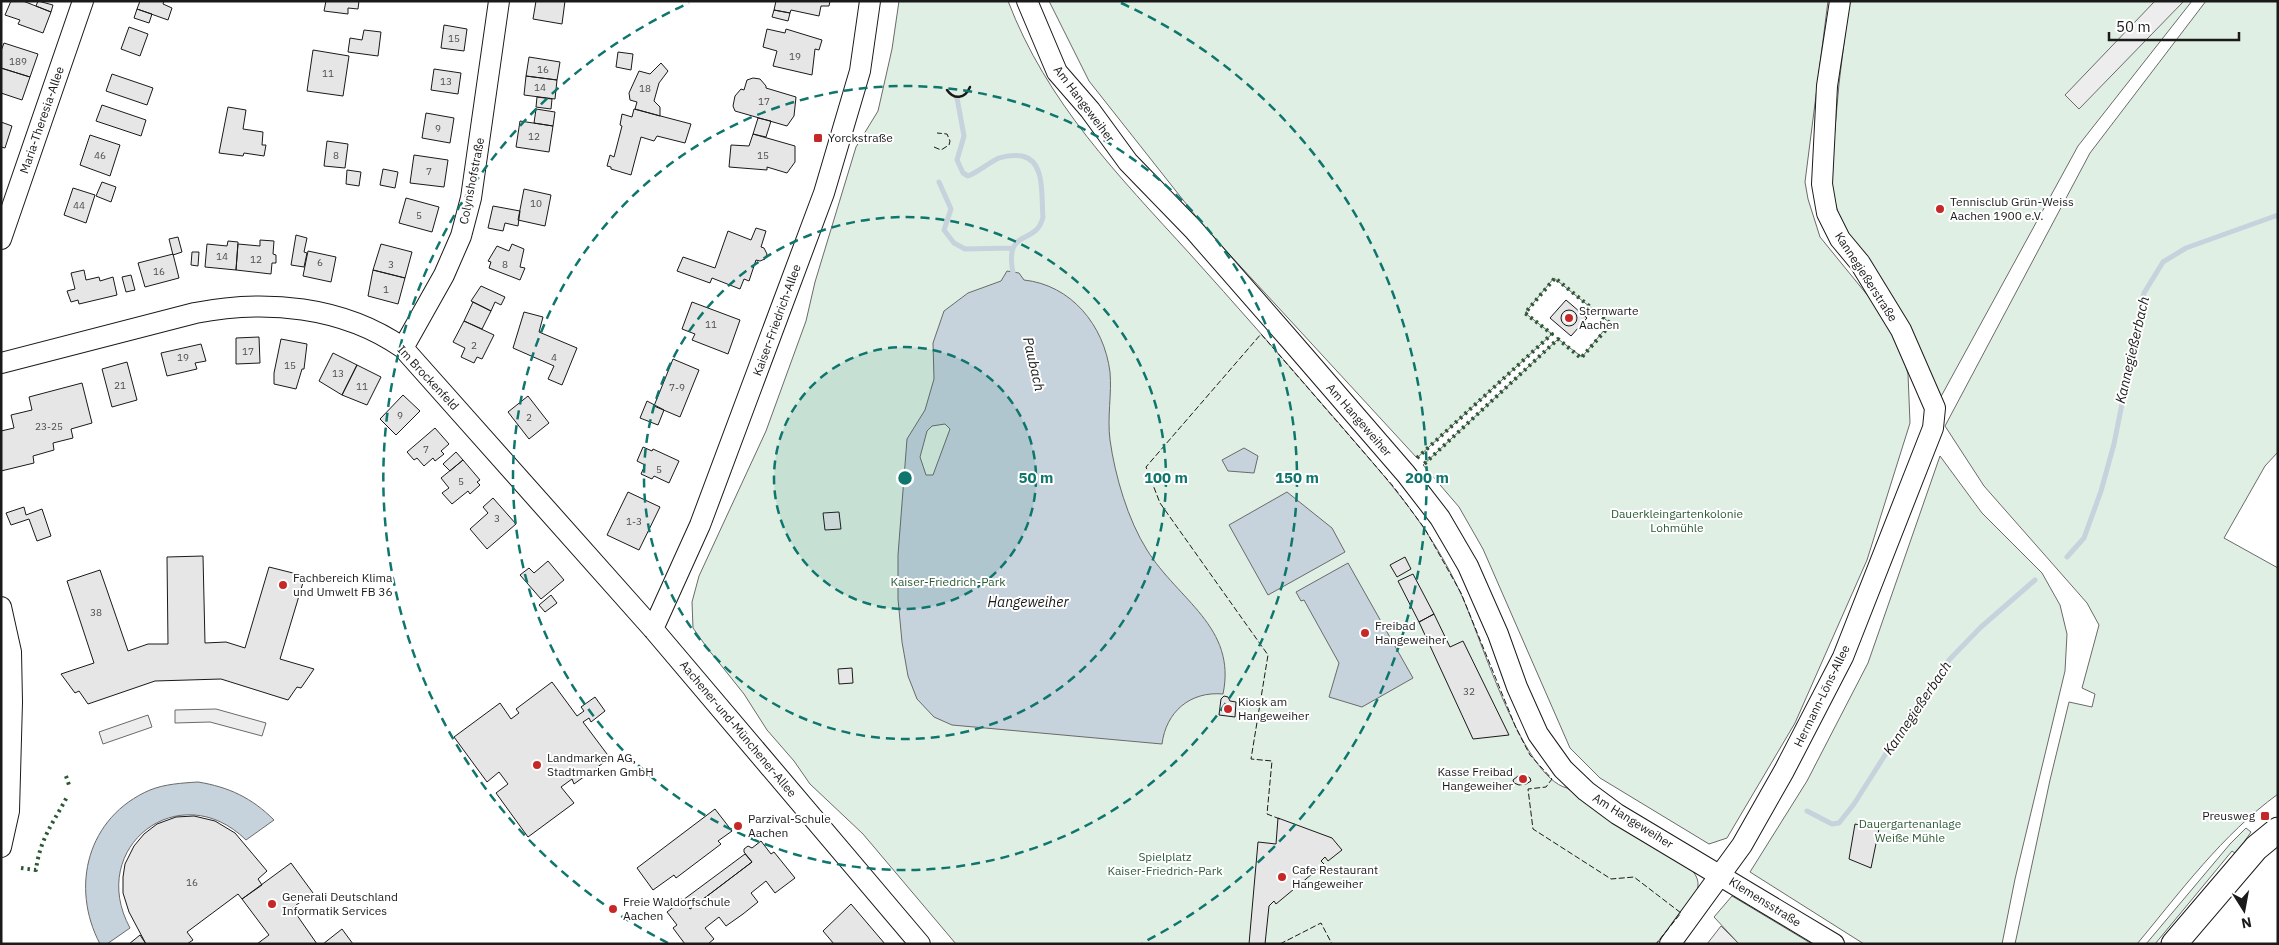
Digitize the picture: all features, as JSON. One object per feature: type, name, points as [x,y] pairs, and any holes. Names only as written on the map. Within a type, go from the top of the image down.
[{"type":"main road","points":[[2174,944],[2256,848],[2278,830]]},
{"type":"street","name":"Maria-Theresia-Allee","points":[[1,239],[82,1]]},
{"type":"street","name":"Colynshofstraße","points":[[403,348],[444,275],[461,236],[471,198],[499,1]]},
{"type":"street","name":"Kaiser-Friedrich-Allee","points":[[652,629],[700,525],[824,193],[860,71],[870,1]]},
{"type":"street","name":"Am Hangeweiher","points":[[1027,1],[1057,72],[1090,110],[1128,162],[1193,229],[1406,474],[1440,518],[1468,566],[1498,634],[1517,687],[1538,734],[1563,769],[1586,791],[1617,814],[1721,875]]},
{"type":"street","name":"Kannegießerstraße","points":[[1840,1],[1827,86],[1822,184],[1827,213],[1840,239],[1860,263],[1901,330],[1934,408],[1933,428]]},
{"type":"street","name":"Im Brockenfeld","points":[[1,362],[223,307],[281,306],[330,316],[378,332],[403,348],[652,629]]},
{"type":"street","name":"Hermann-Löns-Allee","points":[[1670,944],[1742,845],[1784,771],[1843,658],[1928,436],[1933,428]]},
{"type":"street","points":[[1,607],[11,652],[5,813],[1,847]]},
{"type":"street","name":"Aachener-und-Münchener-Allee","points":[[652,629],[920,944]]},
{"type":"street","name":"Klemensstraße","points":[[1721,875],[1834,944]]},
{"type":"green space","name":"Kaiser-Friedrich-Park","points":[[899,1],[1008,1],[1024,38],[1043,72],[1087,136],[1111,166],[1354,441],[1421,524],[1461,594],[1505,703],[1534,759],[1550,778],[1685,863],[1694,873],[1698,886],[1692,900],[1656,944],[956,944],[863,834],[810,784],[794,761],[767,730],[744,694],[693,628],[692,602],[699,576],[766,431],[806,321],[815,282],[856,147],[878,111],[892,49]]},
{"type":"green space","name":"Dauerkleingartenkolonie Lohmühle","points":[[1049,1],[1828,1],[1805,182],[1808,199],[1820,237],[1895,329],[1908,374],[1910,423],[1867,560],[1795,723],[1727,838],[1709,844],[1600,778],[1570,748],[1483,549],[1459,507],[1423,465],[1558,339],[1582,357],[1610,323],[1554,278],[1525,313],[1552,334],[1417,458],[1206,229],[1089,81]]},
{"type":"green space","name":"Tennisclub Grün-Weiss Aachen 1900 e.V.","points":[[1849,1],[2192,1],[2078,146],[1938,402],[1844,234],[1830,184]]},
{"type":"green space","points":[[2206,1],[2278,1],[2278,452],[2265,466],[2224,538],[2278,568],[2278,794],[2239,827],[2203,864],[2137,944],[2015,944],[2050,780],[2069,702],[2092,707],[2095,694],[2082,688],[2099,625],[2087,603],[1984,486],[1945,426],[2090,153]]},
{"type":"green space","name":"Dauergartenanlage Weiße Mühle","points":[[1940,456],[1982,513],[2042,573],[2060,605],[2067,634],[2065,671],[2015,879],[2002,944],[1864,944],[1750,872],[1807,781],[1868,663]]},
{"type":"green space","points":[[2246,828],[2251,832],[2236,854],[2232,851],[2155,944],[2146,944],[2230,844]]},
{"type":"green space","points":[[1732,896],[1812,944],[1739,944],[1714,917]]},
{"type":"shaded area","points":[[2155,1],[2184,1],[2079,109],[2065,95]]},
{"type":"shaded area","points":[[216,709],[266,723],[262,736],[210,722],[175,723],[175,710]]},
{"type":"shaded area","points":[[148,715],[152,727],[103,744],[99,732]]},
{"type":"shaded area","points":[[1721,926],[1739,944],[1707,944]]},
{"type":"water","name":"Hangeweiher","points":[[1007,271],[1019,273],[1024,280],[1041,283],[1056,290],[1082,310],[1093,324],[1101,338],[1107,355],[1110,372],[1110,440],[1115,468],[1128,512],[1147,550],[1160,568],[1202,616],[1213,632],[1221,650],[1225,671],[1223,694],[1200,696],[1182,706],[1174,713],[1169,722],[1162,744],[952,725],[934,717],[917,699],[908,676],[902,642],[898,599],[898,555],[907,439],[925,410],[934,379],[933,343],[944,311],[968,293],[1001,281]],"holes":[[[945,424],[950,429],[933,475],[926,475],[920,457],[927,431],[932,426]]]},
{"type":"water","points":[[1244,448],[1258,456],[1254,473],[1228,471],[1222,460]]},
{"type":"water","points":[[1287,492],[1332,528],[1345,552],[1268,595],[1229,525]]},
{"type":"water","points":[[1348,563],[1413,678],[1362,707],[1329,697],[1339,663],[1304,600],[1301,601],[1296,592]]},
{"type":"water","points":[[198,782],[230,790],[257,805],[274,820],[246,840],[220,822],[194,815],[169,818],[147,829],[130,847],[120,871],[120,898],[130,928],[107,944],[100,944],[91,922],[86,900],[86,877],[90,856],[99,836],[111,817],[129,802],[150,790],[180,783]]},
{"type":"building","points":[[11,1],[23,1],[51,12],[43,33],[18,24],[20,20],[5,15]]},
{"type":"building","points":[[38,1],[53,5],[51,12],[36,6]]},
{"type":"building","points":[[140,1],[164,1],[163,4],[172,8],[168,20],[137,9]]},
{"type":"building","points":[[326,1],[359,1],[358,9],[348,8],[348,14],[324,11]]},
{"type":"building","points":[[536,1],[565,1],[562,24],[533,19]]},
{"type":"building","points":[[776,1],[830,1],[829,6],[821,6],[819,16],[791,10],[790,13],[774,10]]},
{"type":"building","points":[[137,9],[152,14],[149,23],[134,18]]},
{"type":"building","points":[[774,10],[790,13],[788,21],[772,17]]},
{"type":"building","points":[[444,25],[467,29],[464,51],[441,48]]},
{"type":"building","points":[[129,27],[148,34],[140,56],[121,49]]},
{"type":"building","points":[[767,29],[785,33],[786,29],[822,40],[819,50],[815,49],[812,75],[773,66],[777,51],[763,47]]},
{"type":"building","points":[[364,30],[381,32],[378,56],[348,52],[350,38],[362,40]]},
{"type":"building","points":[[4,43],[38,54],[30,77],[1,68],[1,51]]},
{"type":"building","points":[[313,50],[349,56],[343,96],[307,91]]},
{"type":"building","points":[[618,52],[633,54],[631,70],[616,67]]},
{"type":"building","points":[[529,57],[560,62],[557,80],[526,76]]},
{"type":"building","points":[[661,63],[668,71],[659,83],[654,101],[660,107],[660,116],[635,109],[637,102],[630,100],[629,93],[639,71],[650,74]]},
{"type":"building","points":[[1,68],[30,77],[22,100],[1,93]]},
{"type":"building","points":[[434,69],[461,73],[458,94],[431,90]]},
{"type":"building","points":[[112,74],[153,88],[147,105],[106,91]]},
{"type":"building","points":[[526,76],[557,80],[555,99],[524,95]]},
{"type":"building","points":[[753,78],[760,79],[766,88],[796,97],[794,116],[787,126],[735,111],[733,106],[735,96],[741,89],[744,90],[747,80]]},
{"type":"building","points":[[537,97],[552,99],[551,109],[536,107]]},
{"type":"building","points":[[102,105],[146,120],[141,136],[96,121]]},
{"type":"building","points":[[228,107],[246,110],[243,129],[263,132],[262,145],[266,145],[264,156],[244,153],[243,156],[219,153]]},
{"type":"building","points":[[536,109],[555,112],[553,126],[534,123]]},
{"type":"building","points":[[634,109],[691,124],[685,143],[657,136],[654,141],[641,137],[631,175],[607,166],[610,155],[614,157],[622,126],[620,125],[622,114],[632,117]]},
{"type":"building","points":[[426,113],[454,118],[450,143],[422,138]]},
{"type":"building","points":[[758,118],[771,121],[766,137],[753,134]]},
{"type":"building","points":[[520,121],[553,126],[549,152],[516,147]]},
{"type":"building","points":[[1,122],[12,126],[5,148],[1,147]]},
{"type":"building","points":[[753,134],[795,146],[795,162],[787,173],[767,167],[767,170],[729,167],[731,145],[749,146]]},
{"type":"building","points":[[90,135],[120,145],[110,176],[80,165]]},
{"type":"building","points":[[327,141],[348,144],[345,168],[324,166]]},
{"type":"building","points":[[414,155],[448,160],[444,187],[410,183]]},
{"type":"building","points":[[383,169],[398,172],[395,188],[380,185]]},
{"type":"building","points":[[347,170],[361,172],[359,186],[346,184]]},
{"type":"building","points":[[102,182],[116,187],[111,202],[96,196]]},
{"type":"building","points":[[73,188],[95,195],[86,223],[64,215]]},
{"type":"building","points":[[524,189],[551,195],[545,226],[518,220]]},
{"type":"building","points":[[406,198],[439,207],[432,232],[399,223]]},
{"type":"building","points":[[493,206],[520,211],[518,226],[505,223],[503,231],[488,228]]},
{"type":"building","points":[[756,228],[766,231],[761,247],[764,248],[767,254],[765,259],[756,260],[749,281],[744,279],[740,289],[712,278],[710,283],[677,271],[683,257],[715,268],[728,231],[751,240]]},
{"type":"building","points":[[296,235],[307,238],[304,252],[307,253],[304,267],[291,265]]},
{"type":"building","points":[[178,237],[182,252],[173,255],[169,239]]},
{"type":"building","points":[[260,240],[274,241],[273,254],[276,255],[276,263],[272,263],[271,274],[236,270],[238,244],[260,246]]},
{"type":"building","points":[[228,241],[238,242],[236,270],[205,267],[207,244],[227,246]]},
{"type":"building","points":[[381,244],[412,252],[405,278],[373,270]]},
{"type":"building","points":[[512,244],[524,249],[520,267],[525,268],[520,280],[489,268],[491,262],[488,261],[497,246],[509,251]]},
{"type":"building","points":[[308,251],[336,257],[331,282],[303,276]]},
{"type":"building","points":[[192,252],[199,252],[198,266],[191,265]]},
{"type":"building","points":[[173,254],[179,278],[145,287],[138,263]]},
{"type":"building","points":[[84,270],[86,280],[99,277],[100,281],[113,277],[117,295],[79,304],[78,300],[71,302],[67,291],[75,289],[71,273]]},
{"type":"building","points":[[373,270],[405,278],[398,304],[368,296]]},
{"type":"building","points":[[131,275],[135,290],[126,292],[122,277]]},
{"type":"building","points":[[481,286],[505,297],[501,305],[495,302],[491,311],[471,301]]},
{"type":"building","name":"Sternwarte Aachen","points":[[1566,300],[1587,318],[1571,336],[1550,318]]},
{"type":"building","points":[[473,302],[491,311],[482,329],[464,321]]},
{"type":"building","points":[[692,302],[740,320],[728,354],[692,340],[695,334],[682,329]]},
{"type":"building","points":[[1569,310],[1577,318],[1569,326],[1561,318]]},
{"type":"building","points":[[524,312],[543,317],[539,332],[577,348],[562,385],[548,379],[554,366],[513,348]]},
{"type":"building","points":[[464,321],[494,335],[482,359],[477,357],[474,363],[461,357],[465,348],[453,342]]},
{"type":"building","points":[[259,337],[260,363],[236,364],[236,338]]},
{"type":"building","points":[[281,339],[307,344],[304,369],[302,369],[296,389],[274,384],[274,373]]},
{"type":"building","points":[[201,344],[206,361],[195,363],[197,369],[167,376],[161,353]]},
{"type":"building","points":[[333,353],[357,365],[342,395],[319,381]]},
{"type":"building","points":[[673,359],[699,370],[680,417],[654,406]]},
{"type":"building","points":[[127,362],[137,400],[112,407],[102,369]]},
{"type":"building","points":[[357,365],[381,377],[367,405],[342,395]]},
{"type":"building","points":[[82,383],[92,423],[71,429],[73,438],[53,443],[54,450],[33,456],[34,463],[1,471],[1,431],[14,428],[11,415],[32,410],[29,397]]},
{"type":"building","points":[[403,395],[420,411],[396,435],[380,419]]},
{"type":"building","points":[[528,396],[549,423],[529,439],[508,412]]},
{"type":"building","points":[[647,401],[664,410],[658,425],[640,418]]},
{"type":"building","points":[[435,428],[449,444],[441,451],[444,454],[435,461],[433,458],[424,466],[417,458],[414,460],[407,452]]},
{"type":"building","points":[[643,447],[652,451],[653,449],[679,461],[669,483],[654,476],[652,479],[641,474],[645,465],[637,461]]},
{"type":"building","points":[[456,452],[463,460],[450,471],[443,464]]},
{"type":"building","points":[[463,460],[480,480],[477,482],[480,485],[470,494],[468,491],[452,504],[442,493],[449,488],[441,478]]},
{"type":"building","points":[[628,492],[660,507],[639,550],[607,535]]},
{"type":"building","points":[[493,498],[516,524],[487,549],[470,529],[488,513],[483,507]]},
{"type":"building","points":[[24,507],[26,515],[42,509],[51,536],[37,541],[29,519],[11,525],[6,513]]},
{"type":"building","points":[[839,512],[841,529],[825,530],[823,513]]},
{"type":"building","points":[[203,556],[205,643],[226,642],[245,648],[269,567],[305,576],[280,659],[314,669],[301,688],[297,687],[288,700],[221,679],[155,681],[88,704],[79,691],[75,693],[61,674],[94,663],[67,581],[100,570],[128,651],[148,644],[168,644],[167,557]]},
{"type":"building","points":[[1405,557],[1411,569],[1397,577],[1390,565]]},
{"type":"building","points":[[548,561],[564,580],[541,599],[520,575],[529,568],[534,573]]},
{"type":"building","points":[[1413,574],[1434,614],[1419,622],[1398,581]]},
{"type":"building","points":[[551,595],[557,603],[545,612],[539,605]]},
{"type":"building","name":"Freibad Hangeweiher","points":[[1434,614],[1450,647],[1463,641],[1509,735],[1473,739],[1419,622]]},
{"type":"building","points":[[852,668],[853,683],[839,684],[838,669]]},
{"type":"building","name":"Landmarken AG, Stadtmarken GmbH","points":[[552,682],[577,716],[584,711],[581,707],[595,697],[605,711],[591,722],[589,718],[583,722],[610,758],[574,784],[572,779],[561,787],[574,803],[528,837],[496,793],[508,784],[499,772],[487,782],[454,737],[500,703],[511,719],[519,713],[516,709]]},
{"type":"building","name":"Kiosk am Hangeweiher","points":[[1224,696],[1228,697],[1230,701],[1236,702],[1235,717],[1219,715],[1221,699]]},
{"type":"building","name":"Kasse Freibad Hangeweiher","points":[[1525,775],[1531,781],[1519,785],[1514,783],[1513,780],[1518,776]]},
{"type":"building","points":[[715,809],[732,831],[718,841],[721,844],[676,878],[674,875],[653,890],[637,868]]},
{"type":"building","points":[[194,816],[215,821],[235,833],[267,871],[258,879],[262,885],[242,899],[238,894],[187,932],[193,940],[187,944],[146,944],[129,912],[123,893],[125,864],[134,846],[144,834],[157,824],[176,817]]},
{"type":"building","name":"Cafe Restaurant Hangeweiher","points":[[1278,818],[1332,838],[1342,850],[1328,861],[1325,857],[1321,861],[1324,864],[1276,904],[1274,901],[1269,906],[1265,944],[1249,944],[1258,842],[1276,844]]},
{"type":"building","points":[[1855,824],[1879,829],[1871,868],[1849,859]]},
{"type":"building","points":[[761,841],[771,854],[774,852],[795,878],[775,893],[766,881],[751,893],[758,902],[743,914],[726,926],[719,917],[705,928],[714,939],[708,944],[685,944],[673,928],[677,925],[667,912],[676,905],[676,901],[679,898],[690,909],[752,862],[744,852],[744,849],[748,846],[752,848]]},
{"type":"building","points":[[745,854],[752,862],[690,909],[683,900]]},
{"type":"building","name":"Generali Deutschland Informatik Services","points":[[291,863],[313,893],[292,908],[317,944],[257,944],[269,935],[242,899]]},
{"type":"building","points":[[851,904],[885,944],[834,944],[823,931]]},
{"type":"building","name":"Generali Deutschland Informatik Services","points":[[342,929],[353,944],[323,944]]},
{"type":"building","points":[[140,935],[146,944],[129,944]]},
{"type":"waterway","name":"Paubach","points":[[957,98],[964,136],[957,160],[963,173],[968,176],[991,162],[1007,156],[1022,156],[1030,159],[1039,172],[1043,217],[1034,232],[1016,243],[1012,250],[1014,278]]},
{"type":"waterway","points":[[939,182],[951,209],[944,230],[954,243],[965,249],[1012,248]]},
{"type":"waterway","name":"Kannegießerbach","points":[[2067,557],[2084,538],[2101,491],[2114,444],[2144,293],[2163,262],[2186,248],[2278,215]]},
{"type":"waterway","name":"Kannegießerbach","points":[[1807,811],[1832,824],[1839,823],[1854,804],[1911,714],[1949,660],[1981,627],[2035,580]]},
{"type":"hedge","points":[[1417,458],[1552,334],[1525,313],[1555,278],[1611,324],[1581,358],[1558,339],[1423,465]]},
{"type":"hedge","points":[[66,776],[70,788]]},
{"type":"hedge","points":[[21,868],[36,870],[44,839],[68,795]]},
{"type":"fence","points":[[934,147],[941,150],[949,145],[950,141],[947,134],[937,133]]},
{"type":"fence","points":[[1280,819],[1267,814],[1272,761],[1251,759],[1268,655],[1160,503],[1146,467],[1261,334],[1393,486],[1425,529],[1461,593],[1516,728],[1530,755],[1552,779],[1546,787],[1528,789],[1533,829],[1611,879],[1634,877],[1681,913],[1656,944]]},
{"type":"fence","points":[[1280,944],[1321,923],[1332,944]]},
{"type":"wall","points":[[947,90],[956,97],[959,97],[965,94],[970,87]]},
{"type":"place","name":"Yorckstraße","points":[[818,138]]},
{"type":"place","name":"Tennisclub Grün-Weiss Aachen 1900 e.V.","points":[[1940,209]]},
{"type":"place","name":"Sternwarte Aachen","points":[[1569,318]]},
{"type":"place","name":"Fachbereich Klima und Umwelt FB 36","points":[[283,585]]},
{"type":"place","name":"Freibad Hangeweiher","points":[[1365,633]]},
{"type":"place","name":"Kiosk am Hangeweiher","points":[[1228,709]]},
{"type":"place","name":"Landmarken AG, Stadtmarken GmbH","points":[[537,765]]},
{"type":"place","name":"Kasse Freibad Hangeweiher","points":[[1523,779]]},
{"type":"place","name":"Preusweg","points":[[2265,816]]},
{"type":"place","name":"Parzival-Schule Aachen","points":[[738,826]]},
{"type":"place","name":"Cafe Restaurant Hangeweiher","points":[[1282,877]]},
{"type":"place","name":"Generali Deutschland Informatik Services","points":[[272,904]]},
{"type":"place","name":"Freie Waldorfschule Aachen","points":[[613,909]]},
{"type":"park label","name":"Spielplatz Kaiser-Friedrich-Park","points":[[1165,864]]}]
